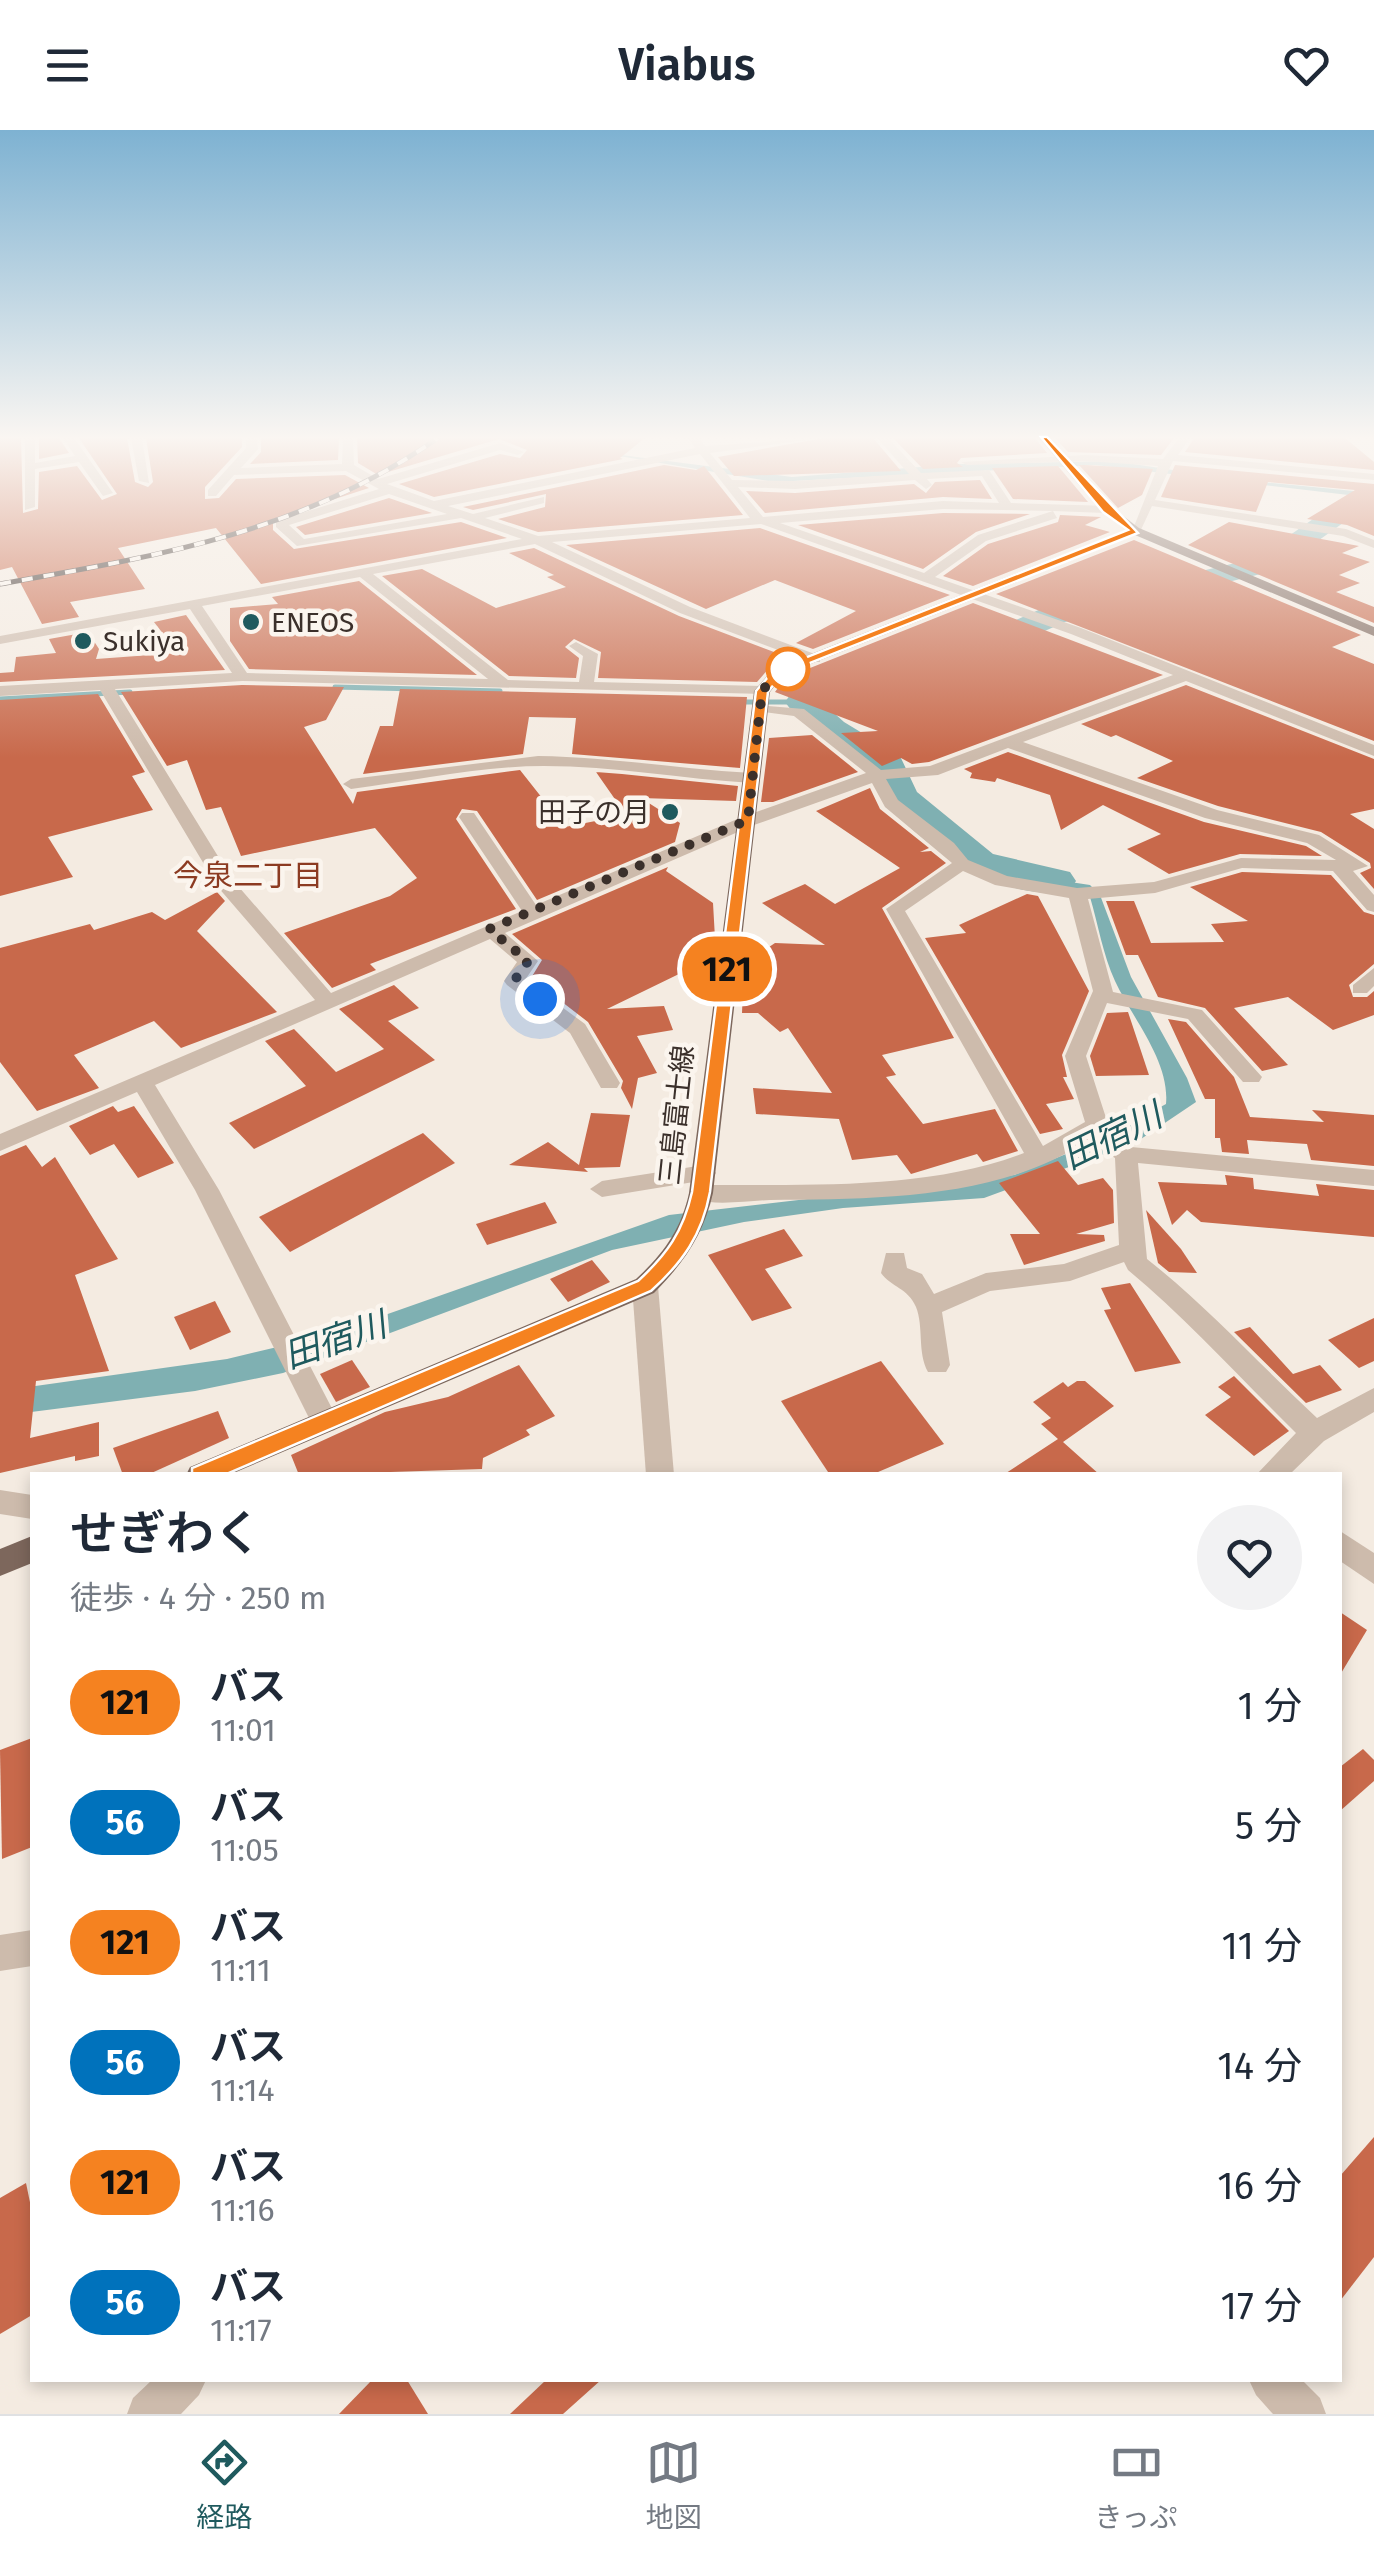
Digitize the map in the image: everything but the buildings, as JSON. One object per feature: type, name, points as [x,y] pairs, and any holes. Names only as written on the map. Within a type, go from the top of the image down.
[{"type":"main road","points":[[762,701],[778,672],[1099,545]]},
{"type":"main road","points":[[1171,545],[1374,632]]},
{"type":"main road","name":"三島富士線","points":[[207,1472],[644,1286],[674,1259],[689,1236],[701,1190],[762,701]]},
{"type":"main road","points":[[0,1563],[30,1549]]},
{"type":"street","points":[[0,640],[513,545]]},
{"type":"street","points":[[547,545],[686,610],[815,659]]},
{"type":"street","points":[[828,545],[1040,619],[1374,751]]},
{"type":"street","points":[[924,579],[971,545]]},
{"type":"street","points":[[362,573],[505,685]]},
{"type":"street","points":[[194,604],[242,677]]},
{"type":"street","points":[[576,646],[591,654],[586,688]]},
{"type":"street","points":[[0,1143],[748,820],[877,774],[932,771],[1013,744],[1185,676]]},
{"type":"street","points":[[0,691],[242,677],[586,688],[762,701],[798,712],[877,774],[891,804],[948,847],[962,864],[1002,881],[1077,894],[1113,894],[1240,863],[1358,866]]},
{"type":"street","points":[[104,683],[224,882],[327,1001]]},
{"type":"street","points":[[1013,744],[1211,814],[1314,840],[1358,866],[1374,906]]},
{"type":"street","points":[[351,784],[538,761],[611,762],[672,773],[752,778]]},
{"type":"street","points":[[468,817],[531,911]]},
{"type":"street","points":[[962,864],[894,909],[1038,1157]]},
{"type":"street","points":[[1077,894],[1107,997]]},
{"type":"street","points":[[489,929],[528,961],[514,981],[578,1029],[609,1083]]},
{"type":"street","points":[[602,1190],[828,1190],[941,1180],[1002,1169],[1038,1157],[1096,1124],[1073,1062],[1074,1044],[1107,997]]},
{"type":"street","points":[[1107,997],[1195,1014],[1251,1077]]},
{"type":"street","points":[[142,1082],[207,1190],[325,1422]]},
{"type":"street","points":[[1088,1132],[1124,1153],[1374,1178]]},
{"type":"street","points":[[1124,1153],[1132,1250],[1137,1264],[1190,1306],[1213,1336],[1314,1434]]},
{"type":"street","points":[[929,1306],[986,1282],[1070,1272],[1082,1264],[1132,1250]]},
{"type":"street","points":[[895,1259],[894,1273],[913,1281],[929,1306],[937,1365]]},
{"type":"street","points":[[644,1286],[660,1472]]},
{"type":"street","points":[[1273,1472],[1314,1434],[1374,1398]]},
{"type":"street","points":[[0,1502],[30,1507]]},
{"type":"street","points":[[1342,1546],[1374,1571]]},
{"type":"street","points":[[0,1953],[30,1948]]},
{"type":"street","points":[[149,2414],[182,2382]]},
{"type":"street","points":[[1273,2382],[1304,2414]]},
{"type":"water","points":[[987,861],[1024,875],[1090,885],[1100,895],[1131,977],[1187,1078],[1196,1102],[1135,1143],[984,1198],[843,1208],[744,1222],[612,1250],[283,1373],[195,1391],[0,1416],[0,1391],[227,1359],[328,1335],[669,1215],[1014,1175],[1098,1141],[1166,1104],[1162,1072],[1111,971],[1090,897],[979,864]]},
{"type":"waterway","name":"田宿川","points":[[962,656],[1054,615],[1267,564],[1295,545]]},
{"type":"waterway","points":[[335,687],[500,691]]},
{"type":"waterway","points":[[0,699],[130,692]]},
{"type":"waterway","points":[[735,702],[802,702]]},
{"type":"waterway","name":"田宿川","points":[[802,702],[832,729],[887,764],[901,797],[979,862],[1020,876],[1056,881]]},
{"type":"railway","points":[[0,584],[194,545]]},
{"type":"bus line","name":"121","points":[[207,1472],[644,1286],[674,1259],[689,1236],[701,1192],[762,691],[778,672],[1099,545]]},
{"type":"place","name":"ENEOS","points":[[251,622]]},
{"type":"place","name":"Sukiya","points":[[83,641]]},
{"type":"place","name":"田子の月","points":[[670,812]]},
{"type":"district","name":"今泉二丁目","points":[[248,876]]},
{"type":"route","points":[[540,999],[514,981],[528,961],[489,929],[748,820],[762,691],[778,672],[788,669]]}]
